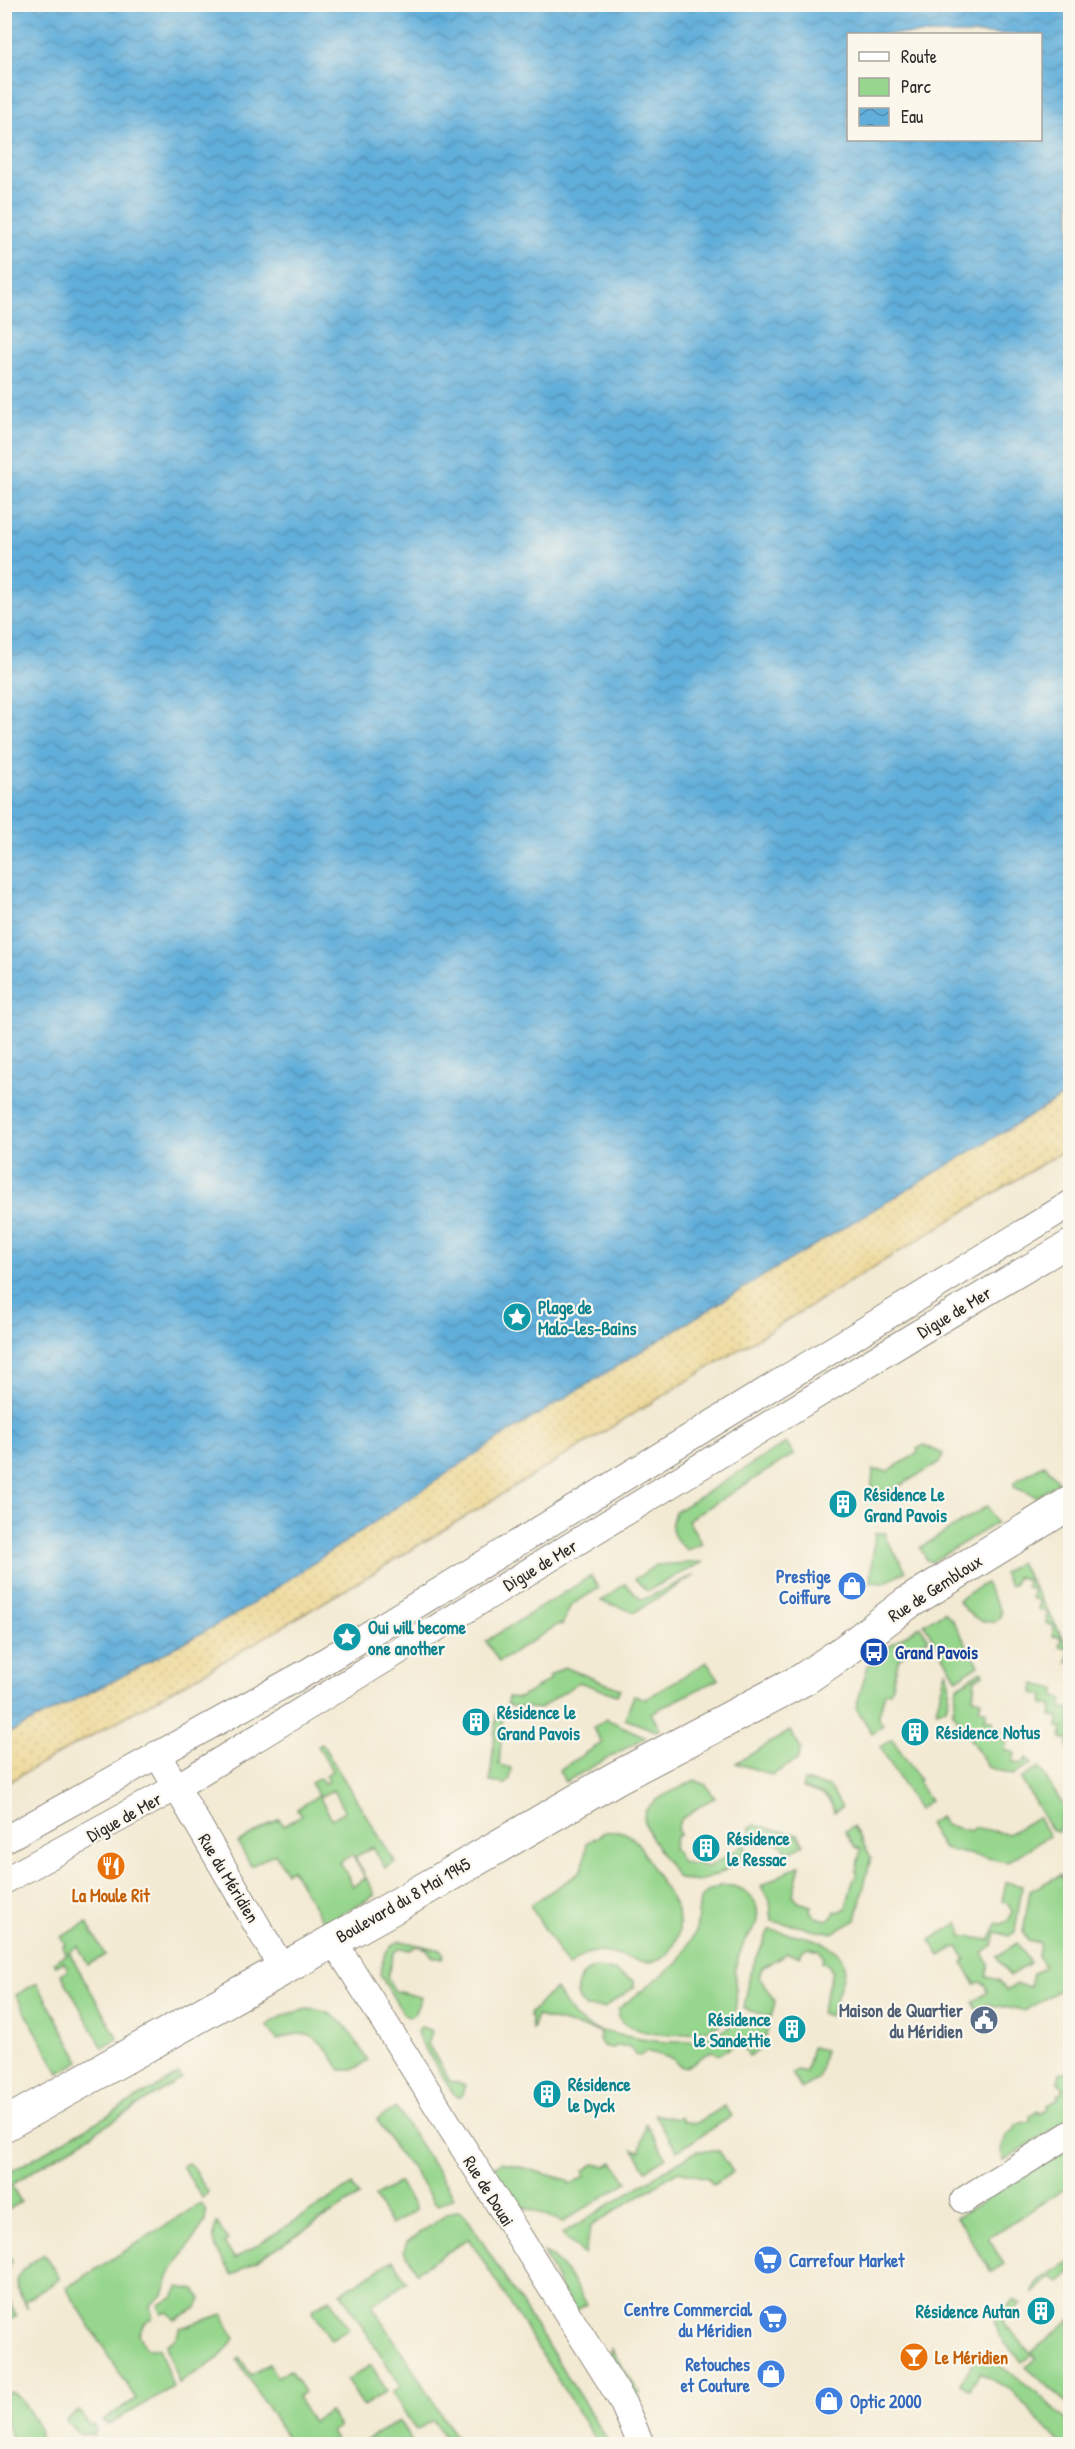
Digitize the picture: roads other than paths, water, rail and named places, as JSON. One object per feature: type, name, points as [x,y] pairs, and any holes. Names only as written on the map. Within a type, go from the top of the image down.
[{"type":"street","name":"Digue de Mer","points":[[4,1840],[309,1671],[1071,1204]]},
{"type":"street","name":"Digue de Mer","points":[[4,1881],[176,1788],[905,1341],[1071,1243]]},
{"type":"street","name":"Rue de Gembloux","points":[[804,1679],[846,1651],[906,1604],[1071,1503]]},
{"type":"street","name":"Boulevard du 8 Mai 1945","points":[[4,2125],[616,1778],[804,1679]]},
{"type":"street","name":"Rue du Méridien","points":[[157,1754],[282,1968]]},
{"type":"street","name":"Rue de Douai","points":[[333,1940],[621,2399],[641,2445]]},
{"type":"street","points":[[964,2200],[1071,2134]]},
{"type":"water","points":[[5,4],[1070,5],[1070,1092],[773,1270],[500,1438],[240,1612],[117,1679],[5,1735]]},
{"type":"place","name":"Plage de Malo-les-Bains","points":[[517,1317]]},
{"type":"place","name":"Résidence Le Grand Pavois","points":[[843,1504]]},
{"type":"place","name":"Prestige Coiffure","points":[[852,1586]]},
{"type":"place","name":"Oui will become one another","points":[[347,1637]]},
{"type":"place","name":"Grand Pavois","points":[[874,1652]]},
{"type":"place","name":"Résidence le Grand Pavois","points":[[476,1722]]},
{"type":"place","name":"Résidence Notus","points":[[915,1732]]},
{"type":"place","name":"Résidence le Ressac","points":[[706,1848]]},
{"type":"place","name":"La Moule Rit","points":[[111,1866]]},
{"type":"place","name":"Maison de Quartier du Méridien","points":[[984,2020]]},
{"type":"place","name":"Résidence le Sandettie","points":[[792,2029]]},
{"type":"place","name":"Résidence le Dyck","points":[[547,2094]]},
{"type":"place","name":"Carrefour Market","points":[[768,2260]]},
{"type":"place","name":"Résidence Autan","points":[[1041,2311]]},
{"type":"place","name":"Centre Commercial du Méridien","points":[[773,2319]]},
{"type":"place","name":"Le Méridien","points":[[914,2357]]},
{"type":"place","name":"Retouches et Couture","points":[[771,2374]]},
{"type":"place","name":"Optic 2000","points":[[829,2401]]}]
